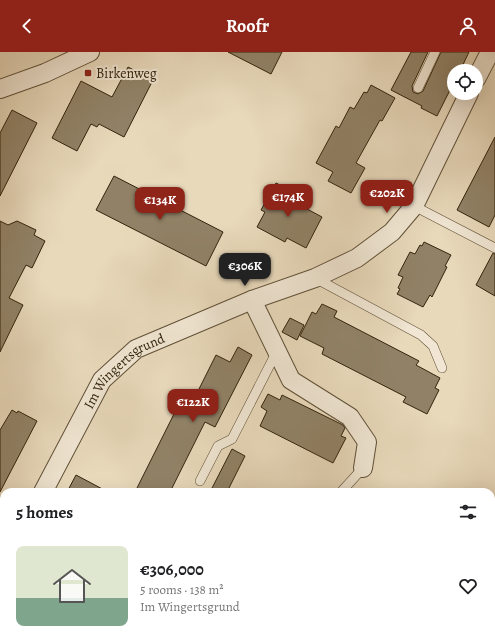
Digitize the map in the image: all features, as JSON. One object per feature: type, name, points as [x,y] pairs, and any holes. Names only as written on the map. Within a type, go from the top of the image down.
[{"type":"street","points":[[0,89],[45,73],[90,52]]},
{"type":"street","points":[[483,66],[490,52]]},
{"type":"street","name":"Im Wingertsgrund","points":[[45,488],[102,380],[136,349],[252,300],[315,278],[356,258],[392,232],[414,206],[466,100]]},
{"type":"street","points":[[252,300],[278,350],[291,380],[350,417],[367,442],[363,468]]},
{"type":"lane","points":[[418,88],[435,52]]},
{"type":"lane","points":[[414,206],[495,248]]},
{"type":"lane","points":[[315,278],[420,335],[433,346],[442,368]]},
{"type":"lane","points":[[200,481],[218,446],[232,439],[278,350]]},
{"type":"lane","points":[[345,488],[363,468]]},
{"type":"building","points":[[228,52],[282,52],[271,74]]},
{"type":"building","points":[[411,52],[428,52],[412,86],[413,92],[418,94],[423,91],[441,52],[469,52],[463,64],[447,64],[447,96],[437,116],[421,108],[422,106],[391,90]]},
{"type":"building","points":[[128,67],[153,80],[124,137],[99,124],[97,127],[91,124],[77,151],[52,138],[81,81],[112,97]]},
{"type":"building","points":[[371,85],[395,98],[382,121],[380,120],[356,163],[365,168],[351,193],[328,181],[333,172],[316,163],[336,126],[339,128],[350,107],[354,109],[364,92],[367,93]]},
{"type":"building","points":[[12,110],[37,123],[0,196],[0,133]]},
{"type":"building","points":[[495,137],[495,215],[489,227],[457,210]]},
{"type":"building","points":[[114,176],[223,232],[206,266],[96,210]]},
{"type":"building","points":[[276,183],[292,191],[290,195],[296,198],[294,202],[322,217],[306,248],[287,238],[285,242],[257,227],[265,212],[261,210]]},
{"type":"building","points":[[0,221],[8,225],[17,221],[36,230],[34,235],[45,241],[32,268],[26,265],[9,298],[23,305],[0,352]]},
{"type":"building","points":[[424,242],[451,255],[445,266],[447,267],[432,297],[430,295],[423,307],[397,294],[403,277],[398,275],[410,252],[415,254],[420,245],[422,246]]},
{"type":"building","points":[[493,253],[495,254],[495,296],[476,285]]},
{"type":"building","points":[[322,304],[337,311],[334,317],[419,361],[416,365],[440,378],[435,388],[439,390],[427,414],[403,402],[406,397],[322,354],[324,348],[300,336],[312,312],[316,314]]},
{"type":"building","points":[[290,318],[304,325],[297,340],[282,332]]},
{"type":"building","points":[[238,347],[252,355],[215,427],[205,422],[172,488],[137,488],[177,408],[187,413],[216,355],[230,362]]},
{"type":"building","points":[[268,394],[280,400],[282,395],[343,425],[345,428],[341,436],[346,438],[333,463],[260,426],[267,411],[261,407]]},
{"type":"building","points":[[12,410],[17,413],[18,411],[37,421],[2,488],[0,488],[0,430]]},
{"type":"building","points":[[232,449],[245,456],[229,488],[212,488]]},
{"type":"building","points":[[76,475],[100,488],[69,488]]},
{"type":"place","name":"Birkenweg","points":[[88,73]]}]
